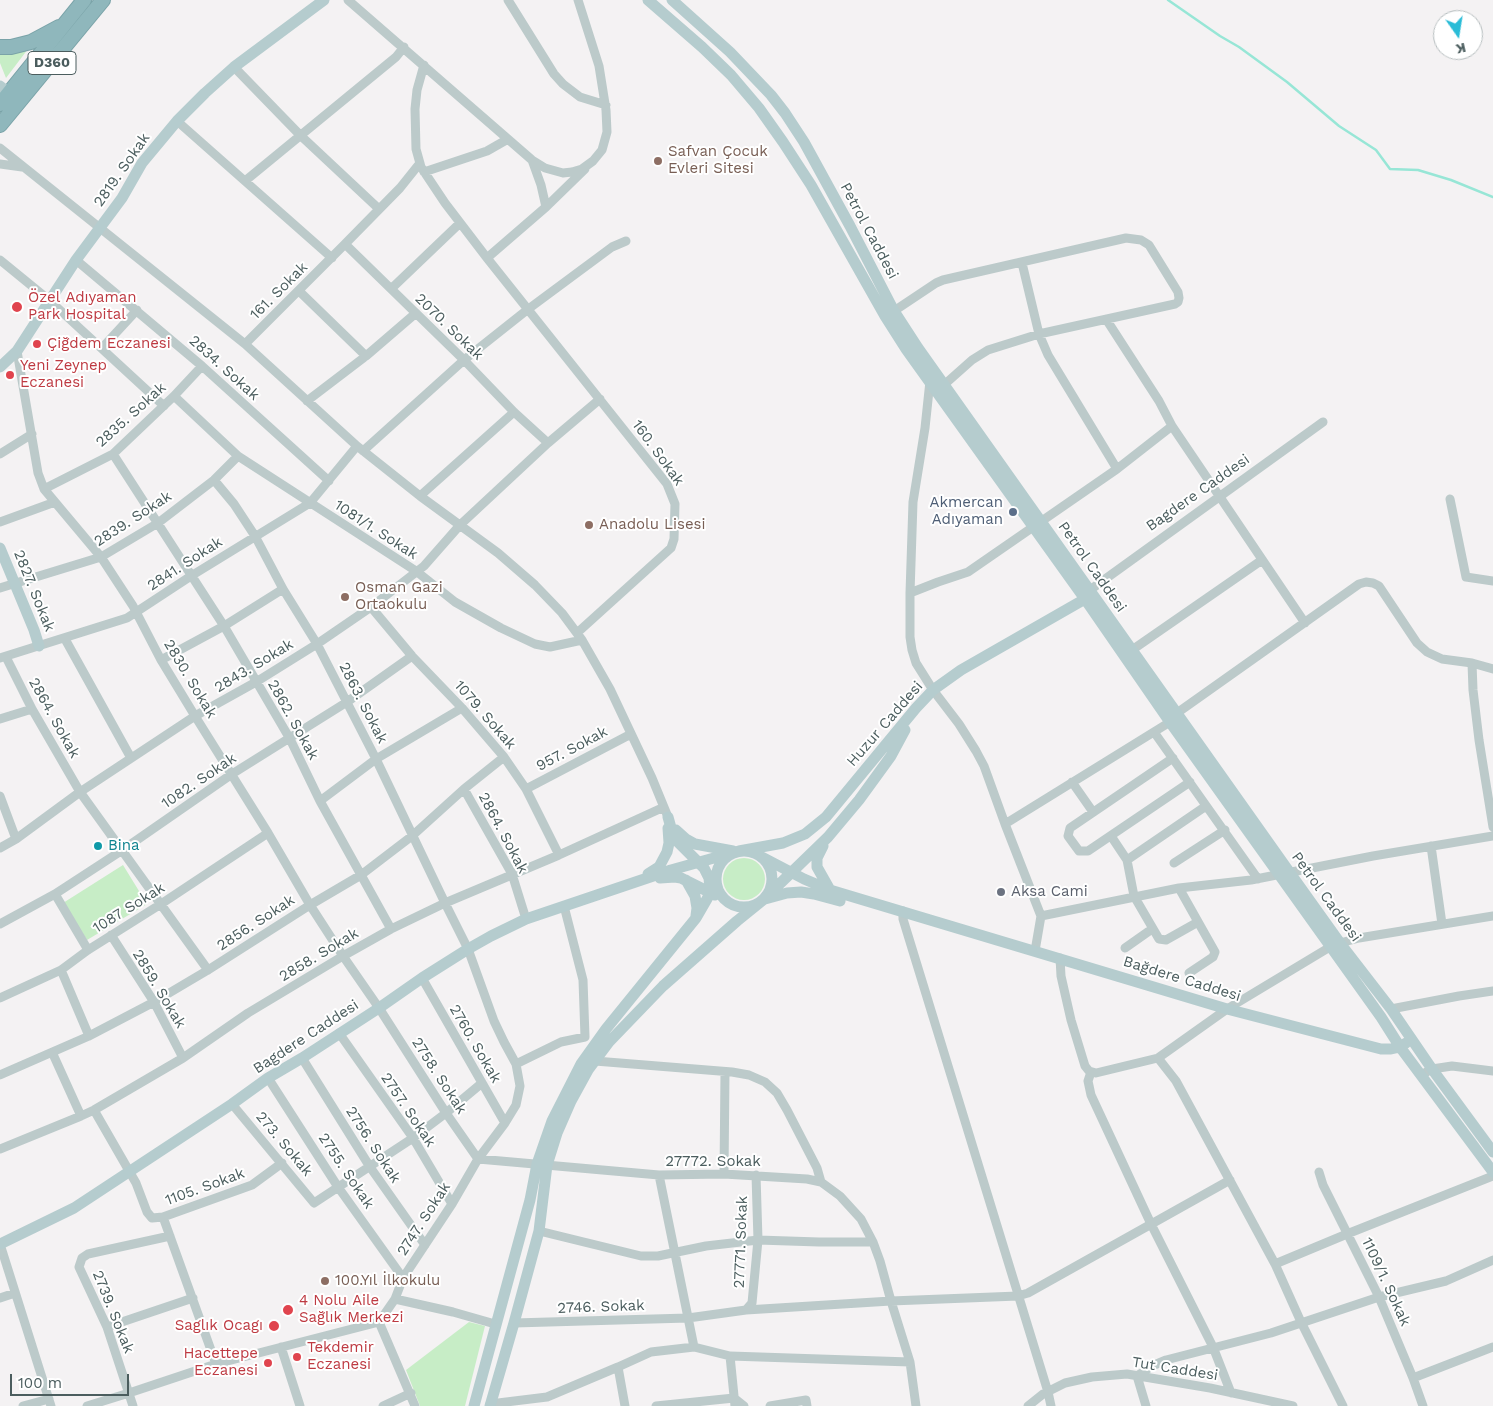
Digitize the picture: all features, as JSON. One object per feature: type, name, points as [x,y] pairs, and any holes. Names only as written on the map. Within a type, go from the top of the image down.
[{"type":"highway","points":[[0,47],[11,47],[31,42],[66,22],[77,0]]},
{"type":"highway","name":"D360","points":[[3,94],[84,0]]},
{"type":"highway","name":"D360","points":[[0,125],[103,0]]},
{"type":"main road","name":"2819. Sokak","points":[[0,367],[17,351],[76,260],[122,198],[142,163],[178,121],[234,67],[324,0]]},
{"type":"main road","points":[[648,0],[731,75],[759,108],[810,185],[885,316],[930,381],[1038,524]]},
{"type":"main road","name":"Petrol Caddesi","points":[[672,0],[730,52],[785,113],[832,192],[894,311],[1038,524],[1087,594],[1132,650],[1174,718],[1335,945],[1391,1009],[1493,1152]]},
{"type":"main road","name":"2827. Sokak","points":[[0,548],[39,646]]},
{"type":"main road","points":[[1087,594],[1174,718]]},
{"type":"main road","name":"Huzur Caddesi","points":[[739,851],[787,841],[814,827],[826,817],[933,690],[961,670],[1087,594]]},
{"type":"main road","points":[[474,1406],[495,1324],[542,1164],[571,1101],[588,1070],[610,1042],[663,986],[737,921],[764,900],[828,837],[859,800],[891,756],[916,708]]},
{"type":"main road","points":[[641,880],[675,877],[686,880],[732,905],[743,908],[754,906],[764,900],[770,891],[772,875],[768,864],[760,856],[750,852],[692,843],[680,834],[666,812]]},
{"type":"main road","points":[[666,812],[677,841],[699,862],[708,875],[710,892]]},
{"type":"main road","points":[[641,880],[659,867],[667,852],[669,843],[666,812]]},
{"type":"main road","points":[[828,837],[817,858],[816,864],[830,890]]},
{"type":"main road","points":[[641,880],[739,851]]},
{"type":"main road","points":[[490,1405],[538,1231],[544,1140],[581,1064],[606,1029],[696,918],[710,892],[718,868],[724,859],[739,851]]},
{"type":"main road","name":"Bağdere Caddesi","points":[[760,856],[830,890],[903,915]]},
{"type":"main road","points":[[716,878],[718,889],[723,899]]},
{"type":"main road","name":"Bagdere Caddesi","points":[[0,1244],[74,1208],[232,1104],[268,1078],[302,1058],[468,949],[526,919],[641,880]]},
{"type":"main road","points":[[686,880],[695,896],[696,918]]},
{"type":"main road","name":"Bağdere Caddesi","points":[[764,900],[787,894],[808,892],[821,895],[944,924],[1227,1009],[1381,1049],[1400,1048]]},
{"type":"main road","points":[[1335,945],[1400,1048],[1493,1172]]},
{"type":"main road","points":[[1400,1048],[1412,1040]]},
{"type":"street","points":[[348,0],[532,160],[545,168],[563,173],[582,169],[593,161]]},
{"type":"street","points":[[508,0],[554,74],[563,84],[585,99],[606,105]]},
{"type":"street","points":[[487,258],[546,207],[593,161],[602,150],[607,137],[606,105],[602,77],[597,55],[578,0]]},
{"type":"street","points":[[245,181],[396,57],[404,48]]},
{"type":"street","points":[[422,167],[416,149],[415,110],[417,90],[424,65]]},
{"type":"street","points":[[234,67],[300,135],[379,209]]},
{"type":"street","points":[[178,121],[332,258],[422,167],[487,151],[508,139]]},
{"type":"street","points":[[0,148],[245,344],[360,449],[498,553],[535,585],[562,613],[579,636],[610,689],[666,812]]},
{"type":"street","points":[[532,160],[542,188],[546,207]]},
{"type":"street","points":[[0,164],[22,167]]},
{"type":"street","name":"160. Sokak","points":[[422,167],[445,203],[527,310],[670,489],[675,504],[674,538],[671,548],[579,636]]},
{"type":"street","points":[[391,289],[460,223]]},
{"type":"street","points":[[894,311],[943,280],[1126,238],[1141,240],[1149,244],[1178,292],[1179,298],[1175,304],[1039,334],[982,353],[945,384]]},
{"type":"street","name":"2841. Sokak","points":[[3,657],[127,618],[191,576],[310,503],[360,449],[464,360],[527,310],[612,247],[626,241]]},
{"type":"street","name":"2070. Sokak","points":[[345,244],[464,360],[514,412],[548,443]]},
{"type":"street","name":"161. Sokak","points":[[245,344],[332,258]]},
{"type":"street","points":[[0,260],[49,300],[164,406]]},
{"type":"street","name":"2834. Sokak","points":[[76,260],[202,366],[329,481]]},
{"type":"street","points":[[1022,263],[1039,334],[1048,355],[1118,469]]},
{"type":"street","points":[[299,291],[366,356]]},
{"type":"street","points":[[102,348],[137,310]]},
{"type":"street","points":[[307,401],[366,356],[416,313]]},
{"type":"street","points":[[1106,319],[1159,401],[1172,426],[1304,623]]},
{"type":"street","name":"2830. Sokak","points":[[17,351],[38,473],[44,489],[101,557],[136,613],[161,660],[268,833],[310,905],[342,956],[379,1008]]},
{"type":"street","name":"2835. Sokak","points":[[44,489],[113,454],[164,406],[202,366]]},
{"type":"street","points":[[930,381],[926,428],[913,502],[910,593],[910,637],[912,650],[916,663],[933,690],[959,724],[984,766],[1041,916],[1035,951]]},
{"type":"street","name":"1081/1. Sokak","points":[[174,396],[238,456],[416,571],[455,602],[501,628],[535,644],[550,647],[579,636]]},
{"type":"street","name":"2843. Sokak","points":[[0,848],[16,839],[80,792],[195,716],[256,682],[371,607],[424,566],[460,525],[548,443],[600,399]]},
{"type":"street","points":[[420,496],[514,412]]},
{"type":"street","name":"Bagdere Caddesi","points":[[1087,594],[1323,422]]},
{"type":"street","points":[[910,593],[968,572],[1118,469],[1172,426]]},
{"type":"street","points":[[0,454],[32,434]]},
{"type":"street","name":"2862. Sokak","points":[[113,454],[224,626],[290,739],[320,801],[392,929]]},
{"type":"street","name":"2839. Sokak","points":[[0,588],[101,557],[158,523],[214,480],[238,456]]},
{"type":"street","name":"2863. Sokak","points":[[214,480],[234,504],[255,536],[283,589],[317,644],[376,759],[444,903],[468,949]]},
{"type":"street","points":[[1450,499],[1466,577],[1493,581]]},
{"type":"street","points":[[0,522],[55,502]]},
{"type":"street","points":[[1132,650],[1262,560]]},
{"type":"street","points":[[1005,824],[1154,732],[1359,584],[1366,582],[1379,586],[1417,643],[1434,657],[1472,663],[1493,669]]},
{"type":"street","points":[[161,660],[224,626],[283,589]]},
{"type":"street","name":"1079. Sokak","points":[[371,607],[412,656],[462,708],[504,757],[526,789],[559,855]]},
{"type":"street","points":[[65,638],[131,758]]},
{"type":"street","name":"1082. Sokak","points":[[0,924],[55,894],[232,774],[347,702],[412,656]]},
{"type":"street","name":"2864. Sokak","points":[[3,657],[80,792],[208,970]]},
{"type":"street","points":[[1472,663],[1479,740],[1493,827]]},
{"type":"street","points":[[320,801],[376,759],[462,708]]},
{"type":"street","points":[[0,719],[32,709]]},
{"type":"street","points":[[1154,732],[1258,879]]},
{"type":"street","name":"957. Sokak","points":[[526,789],[630,734]]},
{"type":"street","name":"2856. Sokak","points":[[0,1076],[89,1036],[154,1002],[362,875],[412,836],[464,789],[504,757]]},
{"type":"street","points":[[1173,758],[1070,828],[1068,836],[1078,851],[1088,851],[1190,782]]},
{"type":"street","points":[[1072,782],[1093,812]]},
{"type":"street","name":"2864. Sokak","points":[[464,789],[512,874],[526,919]]},
{"type":"street","points":[[0,796],[16,839]]},
{"type":"street","points":[[1127,860],[1206,806]]},
{"type":"street","name":"2858. Sokak","points":[[0,1149],[94,1110],[183,1058],[248,1013],[342,956],[392,929],[444,903],[666,812]]},
{"type":"street","points":[[1174,864],[1225,830]]},
{"type":"street","name":"1087 Sokak","points":[[0,998],[61,970],[88,950],[268,833]]},
{"type":"street","points":[[1111,836],[1127,860],[1134,896],[1159,939],[1164,940],[1198,922]]},
{"type":"street","points":[[1041,916],[1179,888],[1258,879],[1373,856],[1493,836]]},
{"type":"street","points":[[1431,846],[1442,924]]},
{"type":"street","points":[[1179,888],[1214,950],[1213,957],[1189,973]]},
{"type":"street","points":[[55,894],[88,950]]},
{"type":"street","points":[[564,906],[583,980],[585,1037]]},
{"type":"street","points":[[903,915],[1048,1392],[1050,1406]]},
{"type":"street","points":[[1060,958],[1061,976],[1071,1020],[1085,1066],[1091,1072],[1096,1073],[1158,1058],[1227,1009],[1335,945],[1493,916]]},
{"type":"street","points":[[1125,948],[1152,929]]},
{"type":"street","name":"2859. Sokak","points":[[111,935],[154,1002],[183,1058]]},
{"type":"street","name":"2760. Sokak","points":[[468,949],[494,1021],[516,1064],[520,1086],[516,1105]]},
{"type":"street","points":[[61,970],[89,1036]]},
{"type":"street","name":"2760. Sokak","points":[[422,978],[505,1123]]},
{"type":"street","points":[[1391,1009],[1493,991]]},
{"type":"street","name":"2758. Sokak","points":[[379,1008],[446,1113],[478,1159]]},
{"type":"street","name":"2757. Sokak","points":[[339,1033],[413,1138],[452,1204]]},
{"type":"street","points":[[516,1064],[561,1042],[585,1037],[596,1043]]},
{"type":"street","points":[[52,1052],[81,1116]]},
{"type":"street","name":"2756. Sokak","points":[[302,1058],[370,1167],[425,1244]]},
{"type":"street","points":[[1158,1058],[1176,1081],[1276,1264],[1301,1322],[1344,1406]]},
{"type":"street","points":[[595,1061],[749,1075],[765,1082],[777,1093],[814,1161],[821,1182],[840,1196],[855,1211],[873,1242],[910,1362],[916,1406]]},
{"type":"street","points":[[1420,1075],[1432,1069],[1452,1066],[1493,1072]]},
{"type":"street","points":[[724,1174],[725,1072]]},
{"type":"street","points":[[1091,1072],[1088,1081],[1091,1095],[1151,1224],[1213,1347],[1231,1393]]},
{"type":"street","name":"2755. Sokak","points":[[268,1078],[338,1187],[403,1278]]},
{"type":"street","points":[[338,1187],[413,1138],[482,1083]]},
{"type":"street","name":"273. Sokak","points":[[232,1104],[314,1203],[338,1187]]},
{"type":"street","name":"2747. Sokak","points":[[379,1322],[395,1299],[403,1278],[452,1204],[478,1159],[516,1105]]},
{"type":"street","points":[[94,1110],[129,1172]]},
{"type":"street","points":[[478,1159],[659,1175]]},
{"type":"street","name":"1105. Sokak","points":[[129,1172],[136,1183],[147,1212],[152,1218],[163,1217],[252,1185],[282,1163]]},
{"type":"street","name":"1109/1. Sokak","points":[[1319,1172],[1323,1185],[1379,1297],[1423,1406]]},
{"type":"street","name":"27772. Sokak","points":[[694,1347],[659,1175],[756,1175],[821,1182]]},
{"type":"street","name":"27771. Sokak","points":[[688,1318],[746,1310],[752,1303],[758,1240],[756,1175]]},
{"type":"street","points":[[1276,1264],[1493,1176]]},
{"type":"street","points":[[746,1310],[891,1300],[1018,1296],[1028,1293],[1230,1180]]},
{"type":"street","points":[[163,1217],[216,1364]]},
{"type":"street","points":[[538,1231],[641,1256],[658,1256],[706,1246],[758,1240],[873,1242]]},
{"type":"street","name":"2739. Sokak","points":[[132,1406],[107,1327],[79,1268],[82,1258],[88,1254],[170,1236]]},
{"type":"street","points":[[0,1244],[50,1403],[24,1406]]},
{"type":"street","points":[[1146,1406],[1137,1376],[1152,1366],[1166,1360],[1271,1333],[1379,1297],[1446,1281],[1493,1260]]},
{"type":"street","points":[[0,1298],[15,1293]]},
{"type":"street","points":[[107,1327],[193,1298]]},
{"type":"street","points":[[395,1299],[495,1324]]},
{"type":"street","name":"2746. Sokak","points":[[514,1323],[688,1318]]},
{"type":"street","points":[[87,1406],[216,1364],[379,1322],[415,1406]]},
{"type":"street","points":[[281,1347],[300,1406]]},
{"type":"street","points":[[490,1405],[547,1402],[651,1352],[694,1347],[730,1356],[910,1362]]},
{"type":"street","points":[[1413,1378],[1493,1347]]},
{"type":"street","points":[[730,1356],[734,1402]]},
{"type":"street","points":[[618,1367],[624,1406]]},
{"type":"street","name":"Tut Caddesi","points":[[1028,1406],[1065,1383],[1092,1377],[1127,1374],[1293,1406]]},
{"type":"street","points":[[383,1406],[411,1394]]},
{"type":"street","points":[[656,1406],[734,1402],[744,1406]]},
{"type":"street","points":[[770,1406],[807,1403]]},
{"type":"green space","points":[[28,49],[6,78],[0,63],[0,53]]},
{"type":"green space","points":[[744,858],[759,864],[765,879],[759,894],[744,900],[729,894],[723,879],[729,864]]},
{"type":"green space","points":[[123,865],[147,904],[87,940],[63,903]]},
{"type":"green space","points":[[469,1322],[485,1326],[465,1406],[420,1406],[406,1370]]},
{"type":"waterway","points":[[1168,0],[1239,47],[1287,82],[1339,126],[1376,150],[1390,169],[1418,170],[1451,180],[1493,197]]},
{"type":"place","name":"Safvan Çocuk Evleri Sitesi","points":[[658,161]]},
{"type":"place","name":"Özel Adıyaman Park Hospital","points":[[17,307]]},
{"type":"place","name":"Çiğdem Eczanesi","points":[[37,344]]},
{"type":"place","name":"Yeni Zeynep Eczanesi","points":[[10,375]]},
{"type":"place","name":"Akmercan Adıyaman","points":[[1013,512]]},
{"type":"place","name":"Anadolu Lisesi","points":[[589,525]]},
{"type":"place","name":"Osman Gazi Ortaokulu","points":[[345,597]]},
{"type":"place","name":"Bina","points":[[98,846]]},
{"type":"place","name":"Aksa Cami","points":[[1001,892]]},
{"type":"place","name":"100.Yıl İlkokulu","points":[[325,1281]]},
{"type":"place","name":"4 Nolu Aile Sağlık Merkezi","points":[[288,1310]]},
{"type":"place","name":"Saglık Ocagı","points":[[274,1326]]},
{"type":"place","name":"Tekdemir Eczanesi","points":[[297,1357]]},
{"type":"place","name":"Hacettepe Eczanesi","points":[[268,1363]]}]
